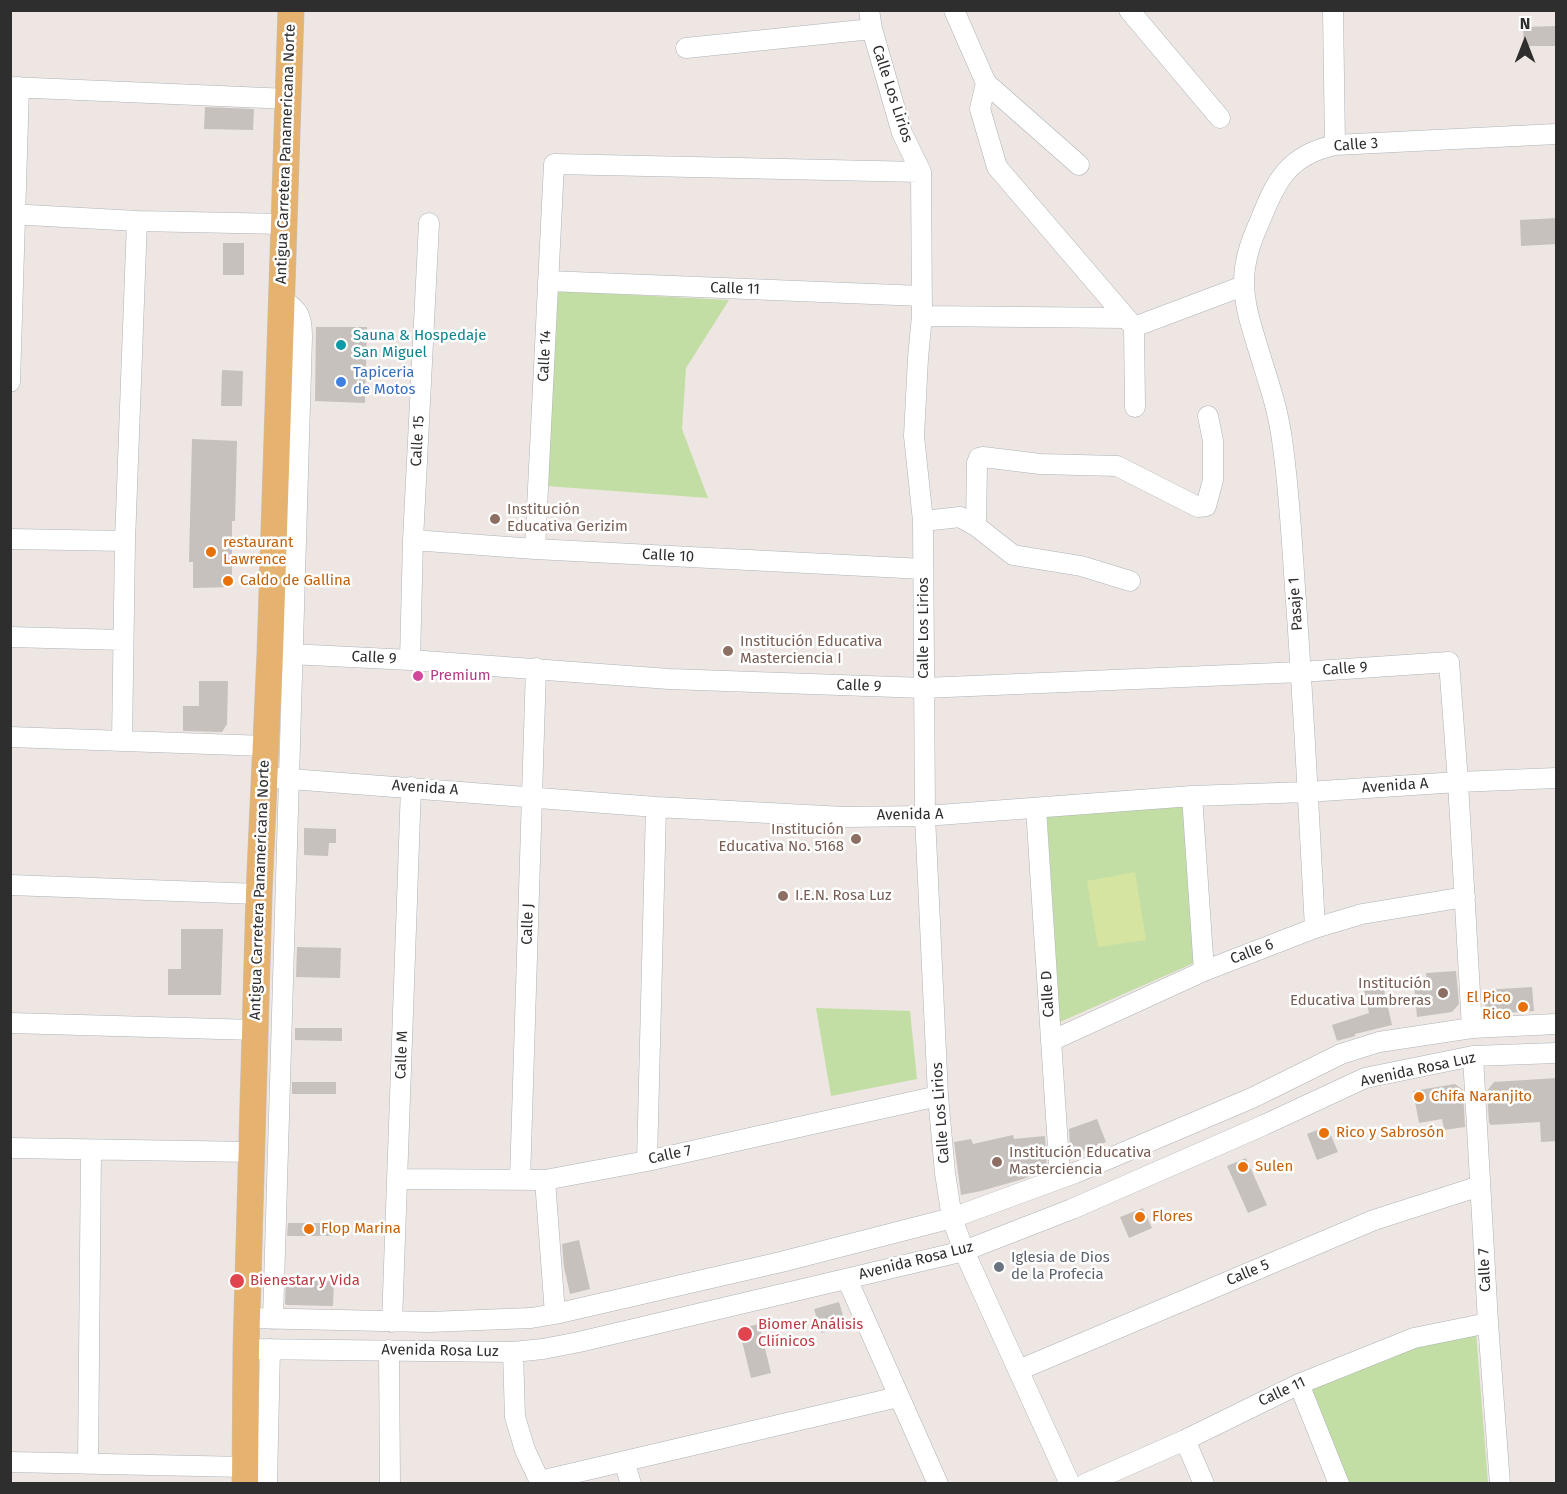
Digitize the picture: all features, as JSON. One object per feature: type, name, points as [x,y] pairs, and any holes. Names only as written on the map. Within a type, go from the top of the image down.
[{"type":"main road","name":"Antigua Carretera Panamericana Norte","points":[[245,1475],[258,1349],[248,1318],[259,894],[276,778],[266,746],[281,654],[281,298],[291,10]]},
{"type":"street","points":[[954,10],[986,83],[1079,165]]},
{"type":"street","points":[[1129,10],[1220,118]]},
{"type":"street","points":[[1333,10],[1335,145]]},
{"type":"street","points":[[686,48],[870,20]]},
{"type":"street","name":"Calle Los Lirios","points":[[870,20],[902,133],[921,172],[922,306],[914,436],[923,520],[925,816],[938,1096],[945,1173],[952,1218],[964,1251],[1070,1484]]},
{"type":"street","points":[[986,83],[980,109],[997,167],[1130,323],[1135,407]]},
{"type":"street","points":[[10,382],[15,87],[289,99]]},
{"type":"street","name":"Calle 3","points":[[1243,286],[1250,246],[1266,203],[1289,167],[1304,156],[1321,148],[1335,145],[1557,134]]},
{"type":"street","name":"Calle 14","points":[[535,549],[554,164],[921,172]]},
{"type":"street","points":[[13,214],[284,224]]},
{"type":"street","points":[[122,741],[125,541],[137,220]]},
{"type":"street","name":"Calle 15","points":[[410,660],[413,540],[429,223]]},
{"type":"street","name":"Calle 11","points":[[548,281],[922,306],[1130,323]]},
{"type":"street","points":[[1130,323],[1243,286]]},
{"type":"street","name":"Pasaje 1","points":[[1243,286],[1248,314],[1274,401],[1282,438],[1289,496],[1315,928]]},
{"type":"street","points":[[976,526],[977,463],[978,458],[983,457],[1040,464],[1117,466],[1198,507],[1206,506],[1213,480],[1213,441],[1208,416]]},
{"type":"street","points":[[923,520],[960,517],[976,526],[1013,555],[1081,566],[1130,580]]},
{"type":"street","points":[[10,539],[125,541]]},
{"type":"street","name":"Calle 10","points":[[413,540],[535,549],[923,569]]},
{"type":"street","points":[[10,637],[123,640]]},
{"type":"street","name":"Calle 9","points":[[281,654],[536,668],[669,679],[924,688],[1301,672],[1449,662],[1458,782]]},
{"type":"street","name":"Antigua Carretera Panamericana Norte","points":[[273,1319],[276,778],[281,654]]},
{"type":"street","name":"Calle J","points":[[520,1180],[536,668]]},
{"type":"street","points":[[10,737],[266,746]]},
{"type":"street","name":"Avenida A","points":[[276,778],[656,807],[844,817],[925,816],[1192,796],[1557,778]]},
{"type":"street","points":[[1458,782],[1472,1028]]},
{"type":"street","name":"Calle M","points":[[393,1322],[411,787]]},
{"type":"street","points":[[1192,796],[1204,971]]},
{"type":"street","points":[[646,1161],[656,807]]},
{"type":"street","name":"Calle D","points":[[1036,808],[1060,1178]]},
{"type":"street","points":[[10,885],[259,894]]},
{"type":"street","name":"Calle 6","points":[[1050,1041],[1204,971],[1315,928],[1362,914],[1465,897]]},
{"type":"street","points":[[10,1023],[255,1030]]},
{"type":"street","name":"Avenida Rosa Luz","points":[[248,1318],[393,1322],[531,1318],[555,1314],[780,1262],[952,1218],[1060,1178],[1252,1098],[1341,1054],[1379,1042],[1472,1028],[1557,1024]]},
{"type":"street","name":"Avenida Rosa Luz","points":[[258,1349],[513,1352],[579,1342],[964,1251],[1072,1209],[1365,1078],[1473,1056],[1557,1053]]},
{"type":"street","name":"Calle 7","points":[[1473,1056],[1488,1323],[1500,1484]]},
{"type":"street","name":"Calle 7","points":[[397,1179],[545,1180],[646,1161],[938,1096]]},
{"type":"street","points":[[10,1148],[251,1152]]},
{"type":"street","points":[[87,1464],[91,1150]]},
{"type":"street","points":[[545,1180],[555,1314]]},
{"type":"street","name":"Calle 5","points":[[1019,1370],[1374,1220],[1480,1186]]},
{"type":"street","points":[[847,1279],[938,1484]]},
{"type":"street","name":"Calle 11","points":[[1085,1484],[1185,1440],[1299,1384],[1414,1338],[1488,1323]]},
{"type":"street","points":[[258,1349],[267,1484]]},
{"type":"street","points":[[389,1350],[390,1484]]},
{"type":"street","points":[[513,1352],[515,1417],[525,1450],[541,1482],[898,1397]]},
{"type":"street","points":[[1299,1384],[1339,1484]]},
{"type":"street","points":[[1185,1440],[1204,1484]]},
{"type":"street","points":[[624,1461],[631,1484]]},
{"type":"street","points":[[10,1462],[87,1464],[245,1475]]},
{"type":"green space","points":[[558,291],[729,300],[686,368],[682,429],[708,498],[547,486]]},
{"type":"green space","points":[[1183,804],[1194,963],[1060,1022],[1047,817]]},
{"type":"green space","points":[[1135,872],[1146,940],[1098,947],[1087,881]]},
{"type":"green space","points":[[816,1008],[910,1011],[917,1079],[831,1096]]},
{"type":"green space","points":[[1476,1332],[1488,1483],[1345,1483],[1306,1389],[1415,1347]]},
{"type":"building","points":[[1557,26],[1557,46],[1524,46],[1523,27]]},
{"type":"building","points":[[205,107],[254,109],[253,130],[204,129]]},
{"type":"building","points":[[1557,218],[1557,244],[1521,246],[1520,220]]},
{"type":"building","points":[[223,243],[244,243],[244,275],[223,275]]},
{"type":"building","points":[[316,327],[367,327],[365,403],[315,401]]},
{"type":"building","points":[[222,370],[243,371],[242,406],[221,406]]},
{"type":"building","points":[[192,439],[237,441],[235,521],[232,521],[232,587],[193,588],[193,562],[189,562]]},
{"type":"building","points":[[199,681],[228,681],[227,724],[222,732],[183,731],[183,706],[199,706]]},
{"type":"building","points":[[304,828],[336,829],[336,843],[329,843],[328,856],[304,855]]},
{"type":"building","points":[[181,929],[223,929],[221,995],[168,995],[168,969],[181,969]]},
{"type":"building","points":[[297,947],[341,948],[340,978],[296,977]]},
{"type":"building","name":"Institución Educativa Lumbreras","points":[[1456,971],[1459,1004],[1452,1012],[1417,1017],[1414,984],[1427,983],[1426,973]]},
{"type":"building","points":[[1381,977],[1392,1025],[1337,1041],[1332,1025],[1369,1013],[1362,981]]},
{"type":"building","points":[[1532,987],[1534,1011],[1491,1014],[1485,1008],[1484,990]]},
{"type":"building","points":[[295,1028],[342,1028],[342,1041],[295,1040]]},
{"type":"building","points":[[1557,1078],[1557,1141],[1541,1142],[1540,1122],[1490,1125],[1487,1091],[1494,1082]]},
{"type":"building","points":[[292,1082],[336,1082],[336,1094],[292,1094]]},
{"type":"building","points":[[1455,1084],[1463,1090],[1465,1127],[1444,1130],[1442,1119],[1419,1123],[1413,1091]]},
{"type":"building","points":[[1097,1119],[1106,1142],[1080,1152],[1070,1145],[1069,1129]]},
{"type":"building","points":[[1327,1126],[1338,1152],[1317,1160],[1307,1134]]},
{"type":"building","points":[[1013,1135],[1014,1139],[1045,1136],[1047,1169],[1023,1179],[961,1195],[954,1142],[971,1139],[973,1144]]},
{"type":"building","points":[[1246,1158],[1267,1205],[1248,1213],[1227,1166]]},
{"type":"building","points":[[1143,1208],[1152,1228],[1129,1238],[1120,1217]]},
{"type":"building","name":"Flop Marina","points":[[288,1223],[333,1223],[333,1236],[287,1236]]},
{"type":"building","points":[[579,1240],[590,1289],[570,1294],[562,1244]]},
{"type":"building","points":[[286,1280],[334,1281],[333,1306],[285,1304]]},
{"type":"building","points":[[839,1302],[846,1326],[821,1333],[814,1309]]},
{"type":"building","points":[[759,1324],[771,1373],[751,1378],[739,1329]]},
{"type":"place","name":"Sauna & Hospedaje San Miguel","points":[[341,345]]},
{"type":"place","name":"Tapiceria de Motos","points":[[341,382]]},
{"type":"place","name":"Institución Educativa Gerizim","points":[[495,519]]},
{"type":"place","name":"restaurant Lawrence","points":[[211,552]]},
{"type":"place","name":"Caldo de Gallina","points":[[228,581]]},
{"type":"place","name":"Institución Educativa Masterciencia I","points":[[728,651]]},
{"type":"place","name":"Premium","points":[[418,676]]},
{"type":"place","name":"Institución Educativa No. 5168","points":[[856,839]]},
{"type":"place","name":"I.E.N. Rosa Luz","points":[[783,896]]},
{"type":"place","name":"Institución Educativa Lumbreras","points":[[1443,993]]},
{"type":"place","name":"El Pico Rico","points":[[1523,1007]]},
{"type":"place","name":"Chifa Naranjito","points":[[1419,1097]]},
{"type":"place","name":"Rico y Sabrosón","points":[[1324,1133]]},
{"type":"place","name":"Institución Educativa Masterciencia","points":[[997,1162]]},
{"type":"place","name":"Sulen","points":[[1243,1167]]},
{"type":"place","name":"Flores","points":[[1140,1217]]},
{"type":"place","name":"Flop Marina","points":[[309,1229]]},
{"type":"place","name":"Iglesia de Dios de la Profecia","points":[[999,1267]]},
{"type":"place","name":"Bienestar y Vida","points":[[237,1281]]},
{"type":"place","name":"Biomer Análisis Cliínicos","points":[[745,1334]]}]
